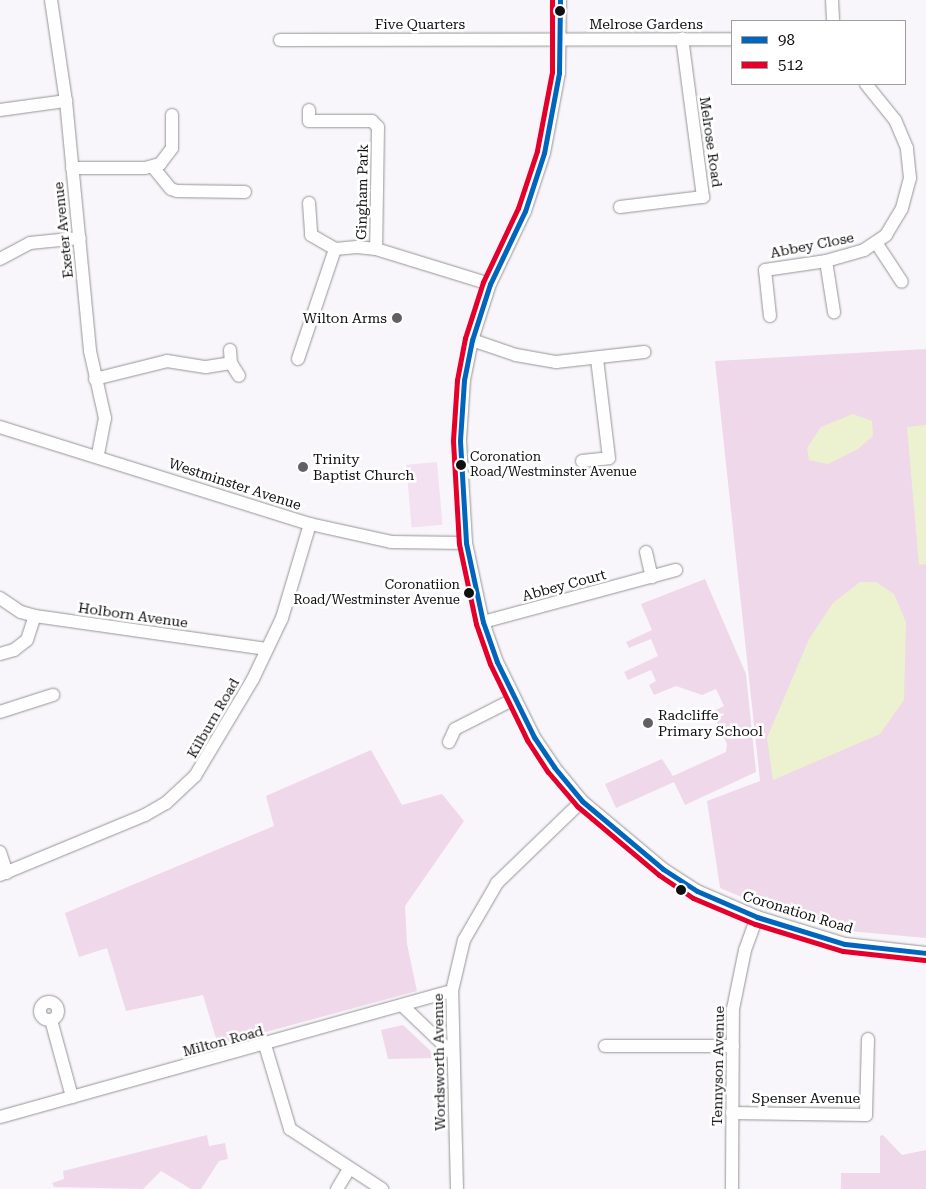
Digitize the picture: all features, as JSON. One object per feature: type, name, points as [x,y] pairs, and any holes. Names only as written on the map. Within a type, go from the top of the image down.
[{"type":"street","name":"Exeter Avenue","points":[[51,0],[66,101],[90,351],[105,418],[98,456]]},
{"type":"street","name":"Coronation Road","points":[[560,0],[560,39],[556,95],[544,153],[525,211],[490,284],[472,340],[464,380],[460,441],[466,543],[483,622],[514,699],[545,753],[582,801],[662,868],[696,890],[757,918],[845,944],[926,953]]},
{"type":"street","points":[[832,0],[833,20]]},
{"type":"street","name":"Melrose Road","points":[[620,207],[703,197],[682,38]]},
{"type":"street","name":"Melrose Gardens","points":[[560,39],[731,39]]},
{"type":"street","name":"Five Quarters","points":[[280,40],[560,39]]},
{"type":"street","name":"Abbey Close","points":[[770,316],[765,270],[826,261],[876,244],[893,226],[902,208],[910,178],[910,162],[895,120],[867,85]]},
{"type":"street","points":[[0,110],[66,101]]},
{"type":"street","name":"Gingham Park","points":[[309,110],[309,121],[372,121],[378,127],[376,249]]},
{"type":"street","points":[[72,168],[153,167],[170,154],[172,115]]},
{"type":"street","points":[[153,167],[170,190],[245,192]]},
{"type":"street","name":"Gingham Park","points":[[309,203],[311,235],[335,249],[357,246],[376,249],[490,284]]},
{"type":"street","points":[[0,259],[30,243],[80,238]]},
{"type":"street","points":[[876,244],[902,282]]},
{"type":"street","name":"Gingham Park","points":[[298,358],[335,249]]},
{"type":"street","points":[[826,261],[834,312]]},
{"type":"street","points":[[472,340],[516,355],[556,362],[596,359],[644,352]]},
{"type":"street","points":[[230,350],[231,363],[239,376]]},
{"type":"street","points":[[582,461],[609,458],[596,359]]},
{"type":"street","points":[[95,379],[167,361],[206,367],[231,363]]},
{"type":"street","name":"Westminster Avenue","points":[[0,426],[310,524],[391,542],[466,543]]},
{"type":"street","name":"Kilburn Road","points":[[3,874],[145,815],[182,790],[207,760],[282,618],[310,524]]},
{"type":"street","points":[[646,552],[652,576]]},
{"type":"street","name":"Abbey Court","points":[[483,622],[676,570]]},
{"type":"street","name":"Holborn Avenue","points":[[0,598],[21,612],[35,616],[267,649]]},
{"type":"street","points":[[0,654],[14,650],[27,640],[35,616]]},
{"type":"street","points":[[0,712],[54,695]]},
{"type":"street","points":[[449,742],[454,728],[514,699]]},
{"type":"street","name":"Wordsworth Avenue","points":[[457,1189],[452,991],[464,940],[486,899],[518,861],[582,801]]},
{"type":"street","points":[[0,852],[3,874]]},
{"type":"street","name":"Tennyson Avenue","points":[[732,1189],[733,1009],[738,979],[757,918]]},
{"type":"street","name":"Milton Road","points":[[0,1117],[404,1007],[452,991]]},
{"type":"street","points":[[404,1007],[453,1054]]},
{"type":"street","points":[[51,1020],[72,1097]]},
{"type":"street","name":"Spenser Avenue","points":[[732,1112],[866,1115],[868,1039]]},
{"type":"street","points":[[265,1045],[290,1129],[382,1189]]},
{"type":"street","points":[[605,1046],[733,1046]]},
{"type":"street","points":[[336,1189],[349,1169]]},
{"type":"shaded area","points":[[926,349],[926,938],[849,931],[777,912],[720,888],[707,801],[760,781],[715,361]]},
{"type":"shaded area","points":[[853,414],[872,421],[873,436],[858,449],[828,464],[809,460],[807,448],[821,427]]},
{"type":"shaded area","points":[[926,425],[926,564],[919,565],[907,427]]},
{"type":"shaded area","points":[[437,462],[442,525],[412,527],[406,465]]},
{"type":"shaded area","points":[[705,579],[746,674],[756,772],[685,805],[674,782],[616,808],[605,784],[662,759],[673,776],[726,752],[727,744],[712,712],[724,706],[716,689],[702,695],[676,686],[654,695],[649,685],[656,681],[651,670],[628,680],[624,672],[658,656],[651,639],[629,648],[626,642],[652,630],[641,604]]},
{"type":"shaded area","points":[[860,582],[876,582],[894,594],[906,622],[904,700],[880,734],[773,780],[767,738],[809,639],[833,603]]},
{"type":"shaded area","points":[[371,750],[402,805],[442,794],[464,821],[405,906],[407,944],[417,991],[218,1045],[203,995],[126,1011],[107,948],[79,957],[65,913],[274,826],[266,796]]},
{"type":"shaded area","points":[[403,1025],[438,1058],[388,1059],[381,1030]]},
{"type":"shaded area","points":[[207,1135],[209,1146],[225,1143],[228,1159],[219,1161],[201,1189],[191,1189],[161,1171],[143,1189],[54,1187],[52,1183],[64,1179],[63,1171]]},
{"type":"shaded area","points":[[883,1135],[902,1155],[926,1150],[926,1189],[841,1189],[841,1173],[880,1173],[880,1136]]},
{"type":"transit line","name":"512","points":[[552,0],[552,72],[537,151],[518,208],[483,282],[465,338],[457,380],[453,441],[459,544],[476,624],[490,664],[527,740],[548,772],[577,806],[659,875],[693,898],[755,924],[843,951],[925,960]]},
{"type":"transit line","name":"98","points":[[560,0],[559,73],[544,153],[525,211],[490,284],[472,340],[464,380],[460,441],[466,543],[483,622],[497,662],[534,737],[554,767],[582,801],[663,869],[697,891],[757,917],[845,944],[926,953]]},
{"type":"place","name":"Wilton Arms","points":[[397,318]]},
{"type":"place","name":"Coronation Road/Westminster Avenue","points":[[461,465]]},
{"type":"place","name":"Trinity Baptist Church","points":[[303,467]]},
{"type":"place","name":"Coronatiion Road/Westminster Avenue","points":[[469,593]]},
{"type":"place","name":"Radcliffe Primary School","points":[[648,723]]}]
